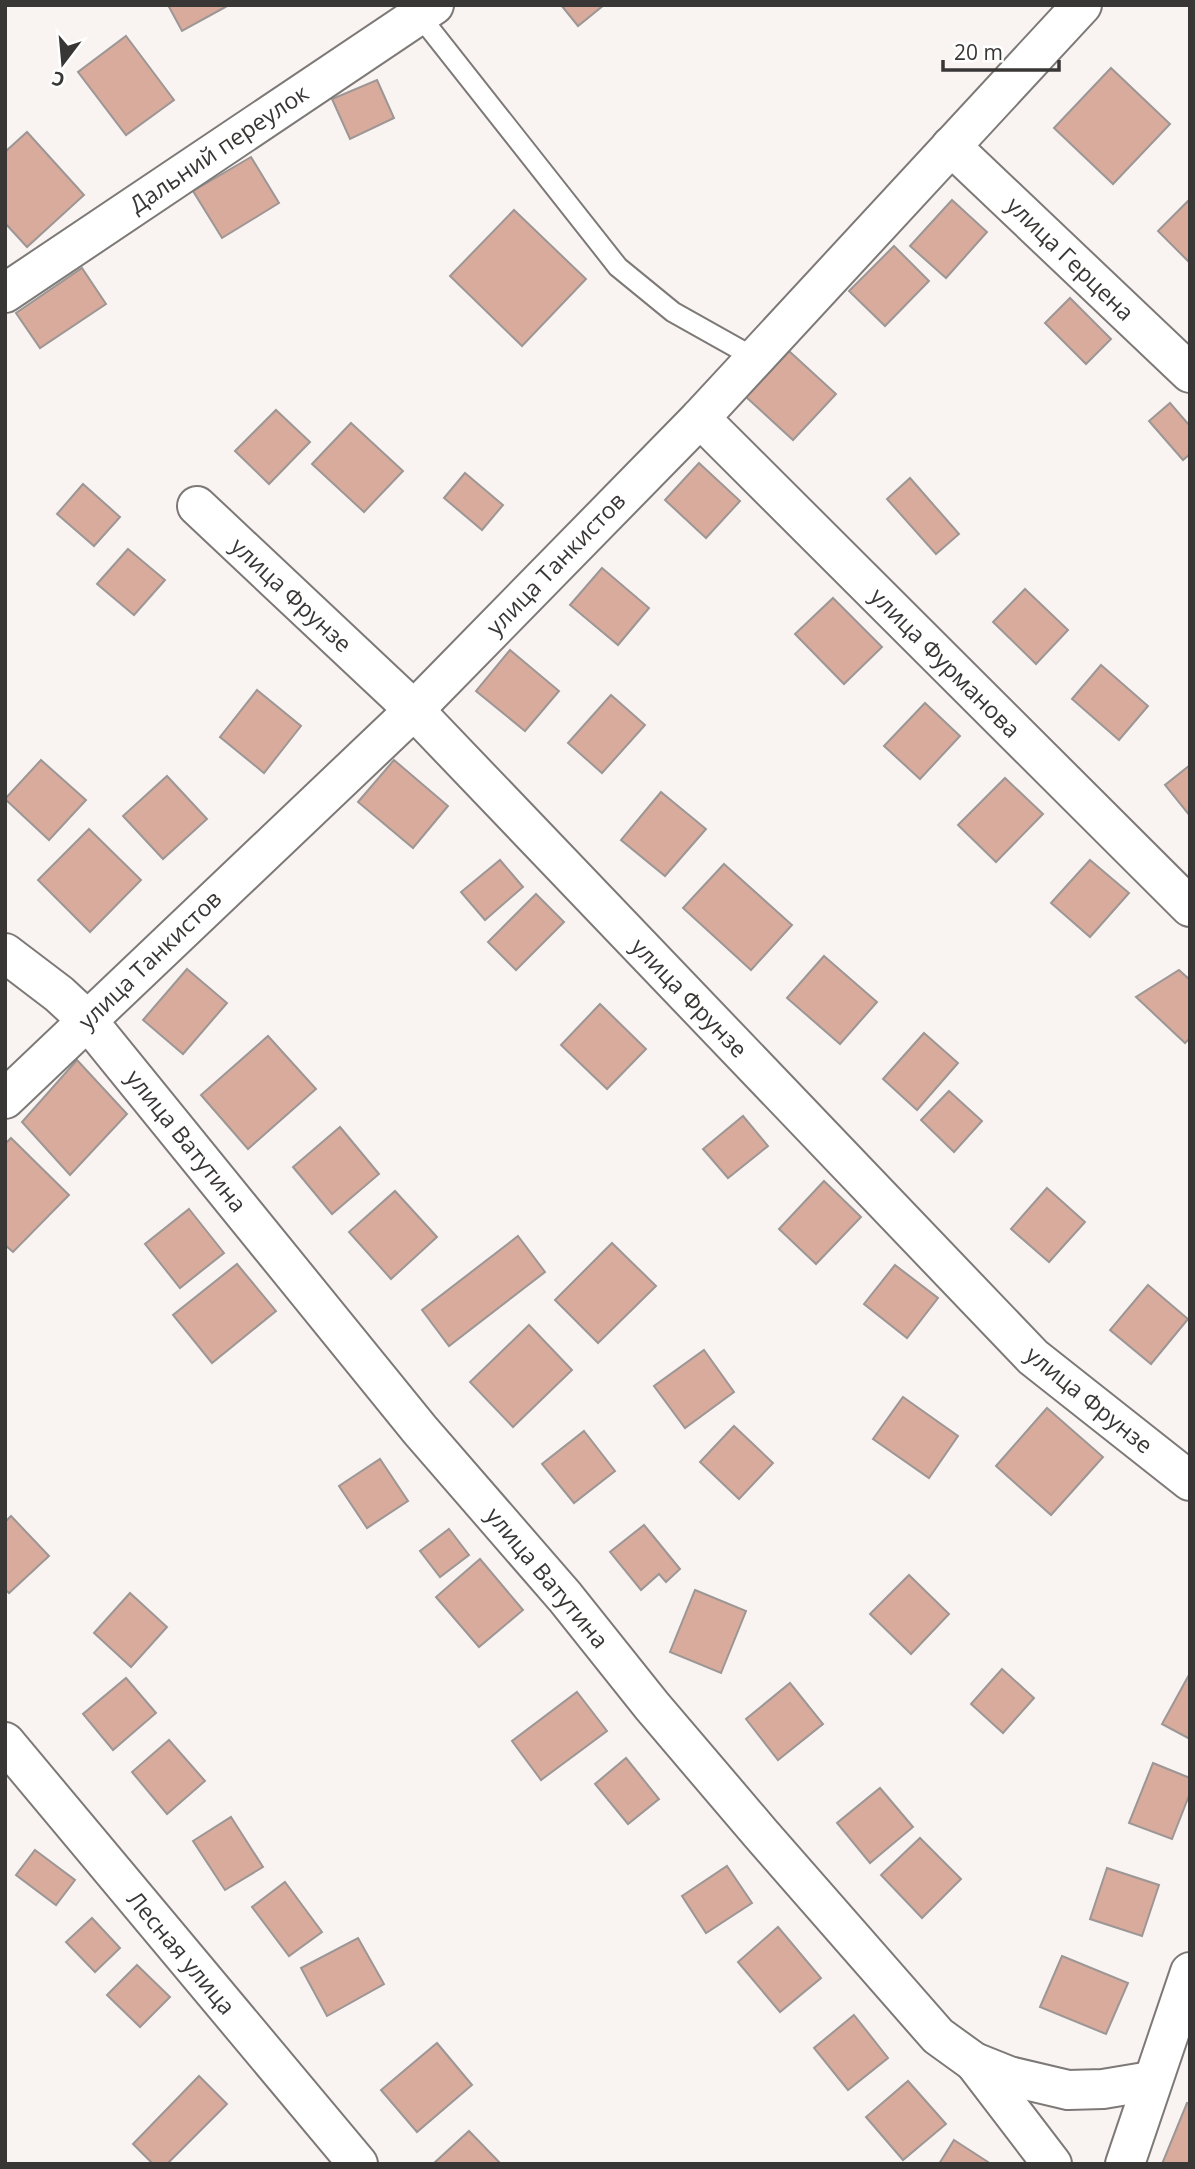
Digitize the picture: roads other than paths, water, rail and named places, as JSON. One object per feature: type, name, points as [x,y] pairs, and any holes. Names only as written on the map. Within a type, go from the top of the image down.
[{"type":"street","name":"улица Танкистов","points":[[5,1098],[414,710],[700,418],[1083,5]]},
{"type":"street","name":"Дальний переулок","points":[[5,293],[426,10]]},
{"type":"street","name":"улица Герцена","points":[[951,146],[1190,373]]},
{"type":"street","name":"улица Фурманова","points":[[700,418],[1190,907]]},
{"type":"street","name":"улица Фрунзе","points":[[197,506],[414,710],[1033,1357],[1190,1481]]},
{"type":"street","name":"улица Ватутина","points":[[5,953],[87,1020],[412,1420],[565,1597],[669,1725],[938,2036],[974,2062],[1009,2076],[1069,2090],[1102,2089],[1168,2063]]},
{"type":"street","name":"Лесная улица","points":[[5,1742],[358,2164]]},
{"type":"street","points":[[1125,2164],[1168,2063],[1190,1972]]},
{"type":"street","points":[[974,2062],[1052,2164]]},
{"type":"lane","points":[[426,10],[618,267],[673,312],[755,358]]}]
